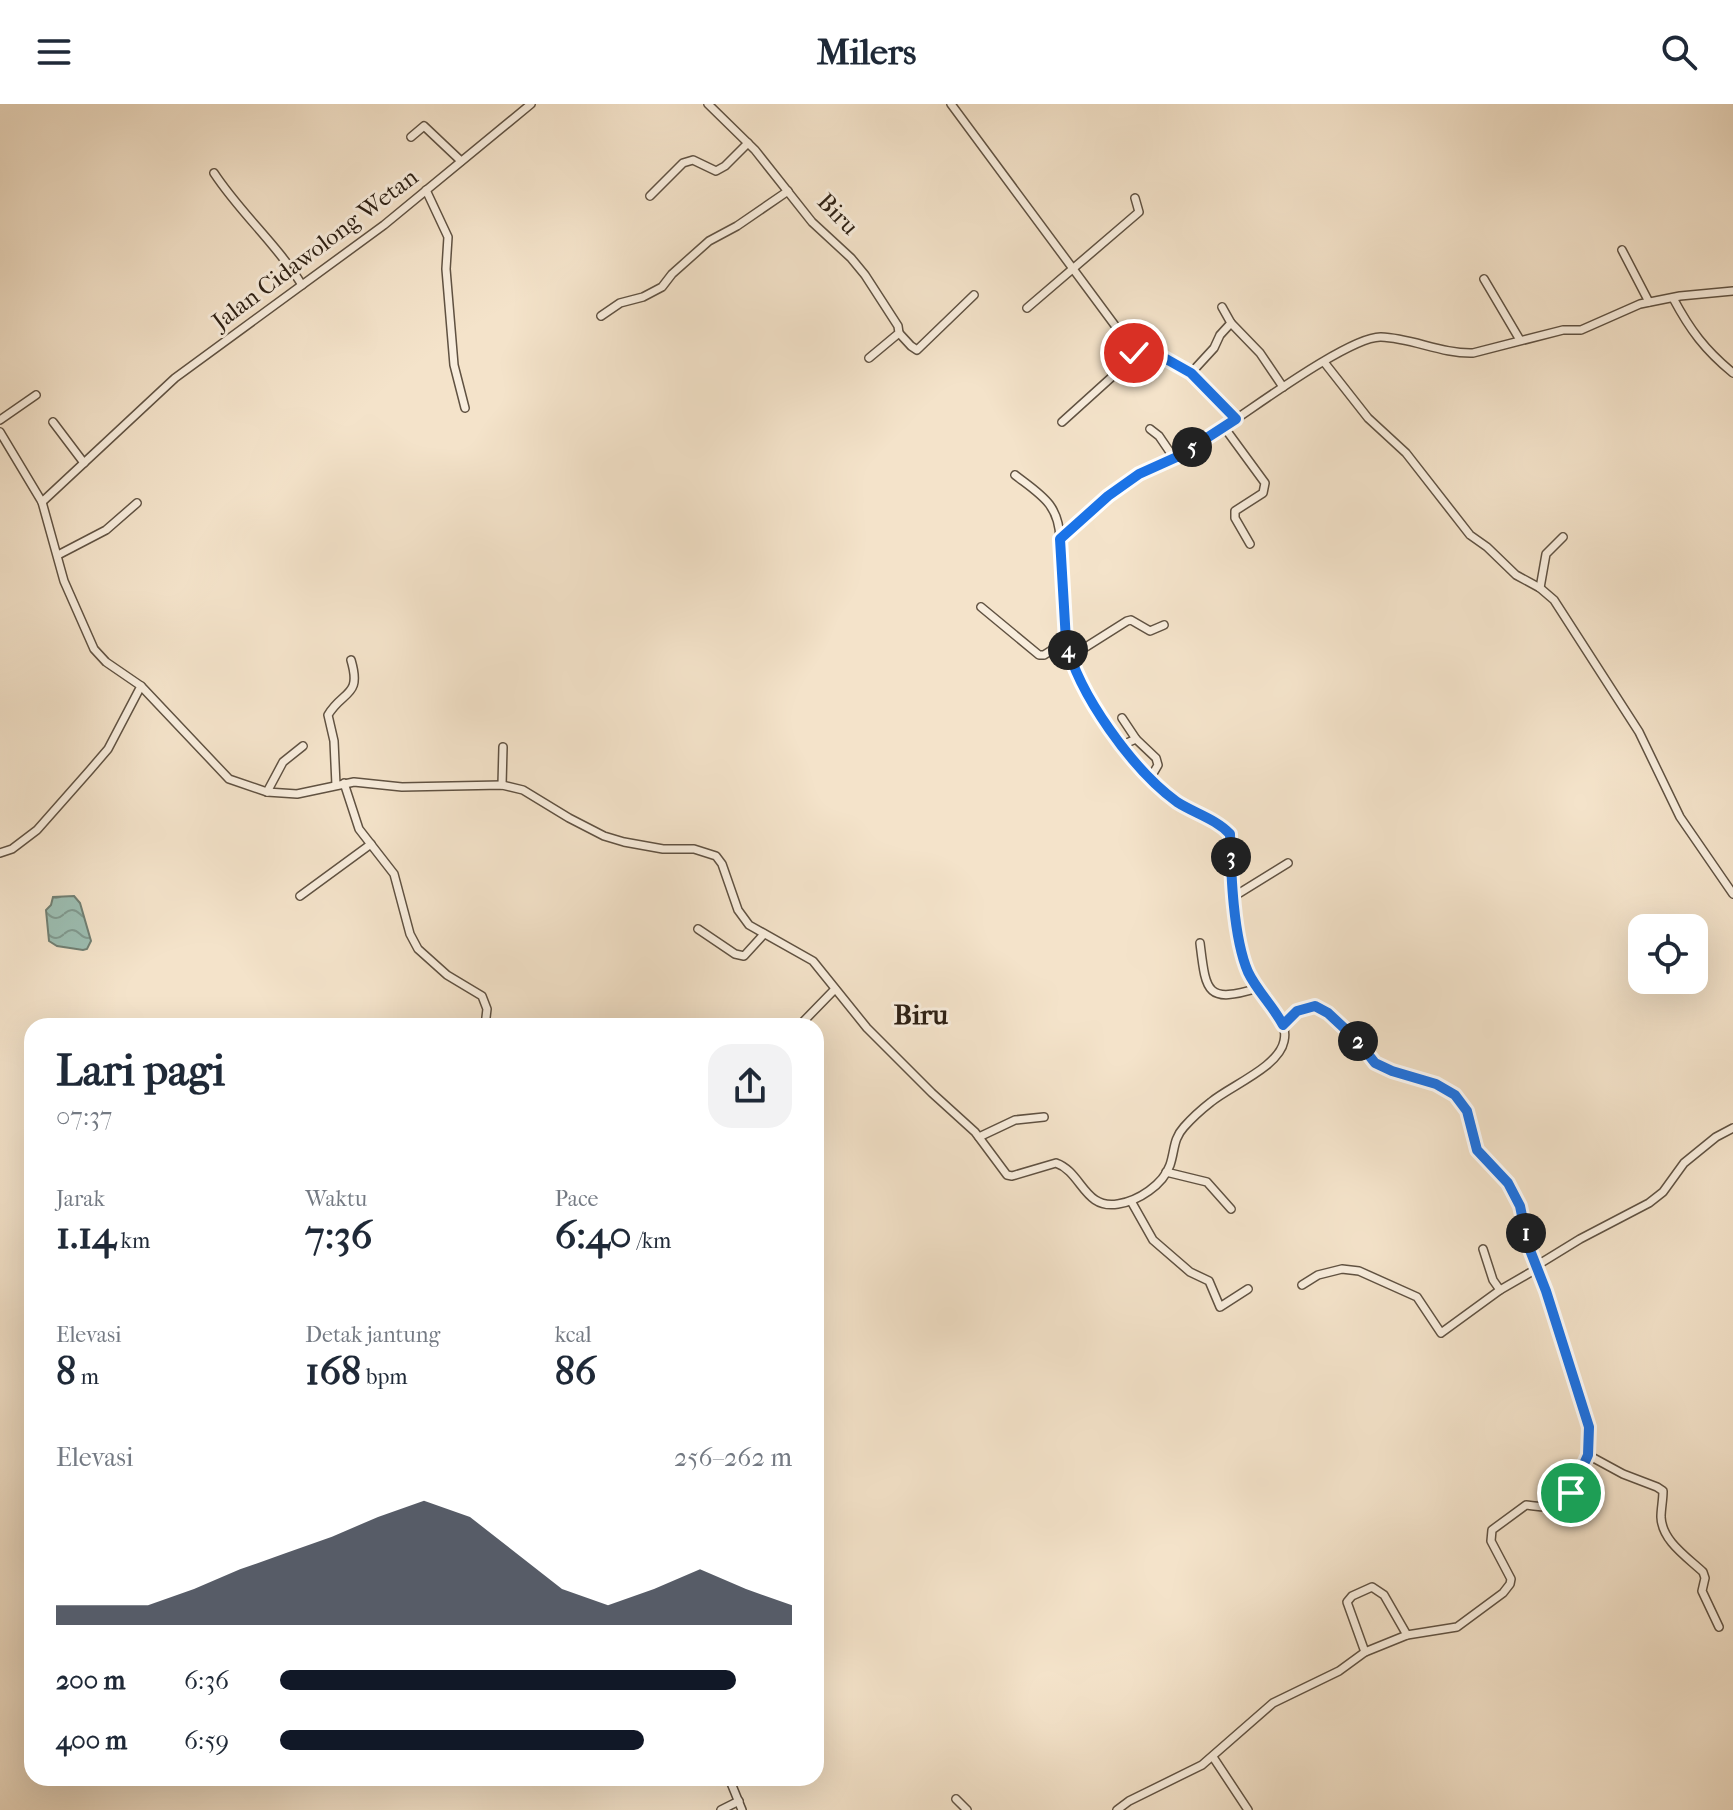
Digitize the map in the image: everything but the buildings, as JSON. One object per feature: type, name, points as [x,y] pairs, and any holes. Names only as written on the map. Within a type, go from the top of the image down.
[{"type":"street","name":"Jalan Cidawolong Wetan","points":[[84,463],[175,378],[426,190],[531,104]]},
{"type":"street","name":"Biru","points":[[708,104],[748,143],[812,222],[835,241],[865,275],[898,326],[899,333]]},
{"type":"street","points":[[951,104],[1122,335],[1191,373],[1236,419]]},
{"type":"street","points":[[411,137],[424,126],[461,161]]},
{"type":"street","points":[[650,196],[683,163],[693,160],[716,171],[748,143]]},
{"type":"street","points":[[214,173],[231,199],[279,250],[302,285]]},
{"type":"street","points":[[426,190],[448,237],[446,269],[454,365],[465,408]]},
{"type":"street","points":[[601,316],[620,303],[643,297],[662,287],[709,241],[788,191]]},
{"type":"street","points":[[1027,308],[1139,212],[1135,198]]},
{"type":"street","points":[[1622,250],[1649,302]]},
{"type":"street","points":[[1484,279],[1520,340]]},
{"type":"street","points":[[1060,539],[1108,496],[1139,474],[1174,458],[1347,349],[1381,337],[1473,353],[1563,330],[1581,330],[1649,302],[1733,291]]},
{"type":"street","points":[[869,358],[899,333],[917,350],[974,295]]},
{"type":"street","points":[[1673,298],[1690,331],[1733,373]]},
{"type":"street","points":[[1222,307],[1231,323],[1260,353],[1283,387]]},
{"type":"street","points":[[1191,373],[1231,323]]},
{"type":"street","points":[[1062,422],[1127,362],[1136,349],[1136,342]]},
{"type":"street","points":[[1324,362],[1368,418],[1419,468],[1470,535],[1522,579],[1554,600],[1639,732],[1680,817],[1733,894]]},
{"type":"street","points":[[0,420],[36,395]]},
{"type":"street","points":[[42,502],[84,463],[53,422]]},
{"type":"street","points":[[1224,427],[1265,483],[1263,493],[1235,511],[1235,518],[1250,544]]},
{"type":"street","points":[[1150,429],[1159,436],[1174,458]]},
{"type":"street","points":[[0,432],[42,502],[64,581],[94,649],[106,662],[141,686],[229,779],[267,792],[297,794],[354,782],[402,787],[502,785],[523,790],[594,832],[624,842],[663,849],[694,849],[716,856],[749,925],[807,956],[867,1028],[979,1137],[1007,1175],[1056,1163],[1068,1170],[1088,1196],[1115,1205],[1131,1201],[1153,1187],[1166,1172],[1174,1140],[1184,1127],[1212,1100],[1248,1079],[1276,1055],[1284,1043],[1283,1025],[1258,988],[1243,958],[1233,897],[1230,834],[1178,803],[1109,731],[1070,657],[1066,641],[1060,521],[1053,507],[1015,475]]},
{"type":"street","points":[[58,555],[106,530],[137,503]]},
{"type":"street","points":[[1540,588],[1546,554],[1563,537]]},
{"type":"street","points":[[981,607],[1039,655],[1066,641]]},
{"type":"street","points":[[1070,657],[1127,621],[1131,620],[1150,631],[1164,625]]},
{"type":"street","points":[[351,660],[355,684],[328,715],[340,784],[359,829],[394,874],[408,928],[418,949],[447,975],[482,996],[487,1009],[486,1018]]},
{"type":"street","points":[[0,853],[12,849],[37,830],[99,760],[141,686]]},
{"type":"street","points":[[1122,718],[1136,739],[1158,762],[1151,777]]},
{"type":"street","points":[[1122,745],[1136,739]]},
{"type":"street","points":[[267,792],[283,762],[303,746]]},
{"type":"street","points":[[502,785],[503,747]]},
{"type":"street","points":[[300,896],[371,844]]},
{"type":"street","points":[[1233,897],[1288,863]]},
{"type":"street","points":[[698,929],[735,954],[744,956],[764,934]]},
{"type":"street","points":[[1200,943],[1204,977],[1213,991],[1229,997],[1258,988]]},
{"type":"street","points":[[807,1018],[835,989]]},
{"type":"street","points":[[1117,1810],[1213,1757],[1273,1703],[1339,1671],[1365,1652],[1407,1635],[1457,1627],[1503,1593],[1511,1579],[1491,1541],[1492,1530],[1526,1505],[1560,1505],[1571,1493],[1588,1455],[1589,1427],[1583,1403],[1528,1245],[1520,1206],[1508,1183],[1477,1150],[1467,1111],[1455,1095],[1436,1084],[1375,1063],[1357,1040],[1328,1013],[1315,1006],[1297,1011],[1283,1025]]},
{"type":"street","points":[[979,1137],[1015,1120],[1044,1117]]},
{"type":"street","points":[[1302,1285],[1318,1275],[1342,1269],[1373,1275],[1417,1297],[1441,1333],[1500,1290],[1580,1239],[1649,1203],[1663,1192],[1684,1163],[1716,1137],[1733,1128]]},
{"type":"street","points":[[1166,1172],[1207,1182],[1231,1209]]},
{"type":"street","points":[[1131,1201],[1153,1240],[1185,1269],[1209,1281],[1218,1306],[1223,1307],[1248,1289]]},
{"type":"street","points":[[1483,1249],[1493,1280],[1500,1290]]},
{"type":"street","points":[[1588,1455],[1663,1491],[1661,1519],[1664,1532],[1703,1572],[1702,1591],[1719,1627]]},
{"type":"street","points":[[1365,1652],[1347,1602],[1352,1596],[1372,1587],[1384,1595],[1407,1635]]},
{"type":"street","points":[[1213,1757],[1248,1810]]},
{"type":"street","points":[[721,1810],[741,1806],[732,1786]]},
{"type":"street","points":[[956,1799],[967,1810]]},
{"type":"water","points":[[74,896],[80,903],[91,941],[83,950],[57,946],[49,941],[46,910],[53,897]]},
{"type":"district","name":"Biru","points":[[921,1014]]},
{"type":"route","points":[[1134,353],[1136,342],[1191,373],[1236,419],[1179,456],[1139,474],[1108,496],[1060,539],[1066,641],[1070,657],[1109,731],[1128,753],[1178,803],[1230,834],[1233,897],[1243,958],[1250,976],[1283,1025],[1297,1011],[1315,1006],[1328,1013],[1357,1040],[1375,1063],[1436,1084],[1455,1095],[1467,1111],[1477,1150],[1508,1183],[1520,1206],[1528,1245],[1583,1403],[1590,1442],[1588,1455],[1571,1493]]}]
